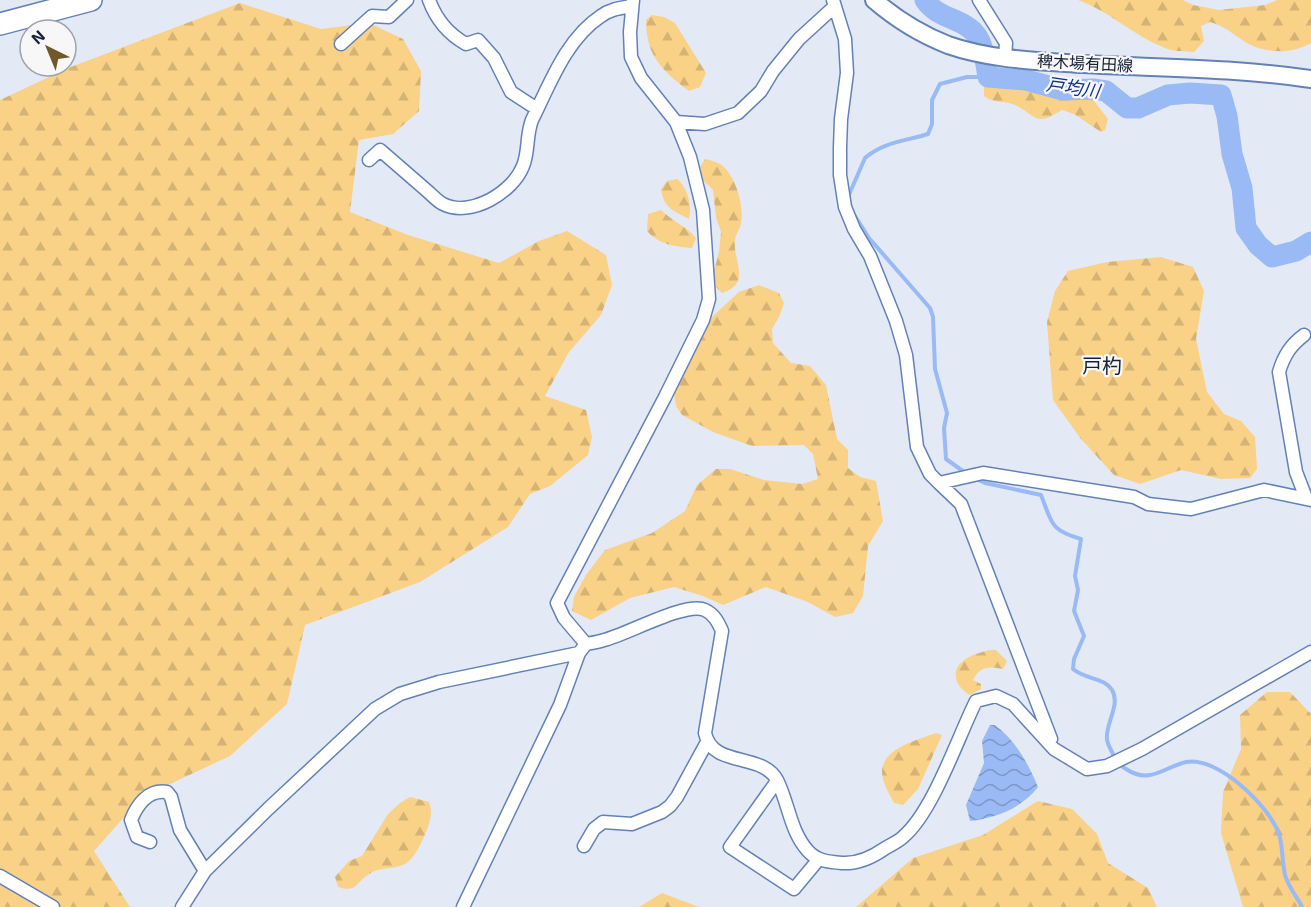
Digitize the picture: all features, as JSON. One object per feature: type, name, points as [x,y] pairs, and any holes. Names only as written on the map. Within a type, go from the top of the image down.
[{"type":"highway","points":[[0,24],[91,0]]},
{"type":"main road","name":"稗木場有田線","points":[[874,0],[890,14],[928,37],[950,46],[1001,57],[1311,79]]},
{"type":"street","points":[[341,45],[372,16],[389,17],[407,0]]},
{"type":"street","points":[[429,0],[435,16],[456,38],[466,44],[478,40],[494,58],[511,92],[537,109]]},
{"type":"street","points":[[979,0],[1006,43],[1001,57]]},
{"type":"street","points":[[369,160],[380,150],[443,205],[461,208],[480,205],[500,194],[523,166],[528,130],[570,45],[601,15],[632,3],[631,57],[640,78],[675,122],[690,157],[703,210],[709,299],[703,320],[665,397],[557,603],[583,648]]},
{"type":"street","points":[[675,122],[705,124],[738,113],[761,91],[773,71],[799,39],[834,3],[845,39],[847,73],[841,119],[840,157],[840,176],[845,207],[874,265],[896,321],[906,355],[917,447],[930,474],[961,504],[1054,749]]},
{"type":"street","points":[[1304,335],[1284,356],[1279,372],[1296,472],[1309,499]]},
{"type":"street","points":[[939,483],[983,473],[1134,497],[1148,504],[1163,507],[1191,509],[1264,490],[1309,499]]},
{"type":"street","points":[[182,907],[205,871],[268,809],[375,710],[400,694],[439,682],[583,648],[692,608],[705,609],[716,619],[722,631],[705,733],[707,742],[721,755],[761,766],[770,771],[777,781],[796,833],[810,853],[826,862],[851,864],[870,858],[904,837],[925,811],[976,700],[996,696],[1013,704],[1054,749],[1087,769],[1107,766],[1142,749],[1311,652]]},
{"type":"street","points":[[463,907],[560,705],[583,648]]},
{"type":"street","points":[[584,846],[594,829],[603,822],[632,824],[662,812],[670,806],[707,742]]},
{"type":"street","points":[[777,781],[730,847],[794,889],[819,859]]},
{"type":"street","points":[[150,842],[137,837],[131,820],[137,806],[149,795],[161,791],[167,792],[171,798],[180,830],[205,871]]},
{"type":"street","points":[[0,876],[53,907]]},
{"type":"green space","points":[[1078,0],[1183,0],[1193,5],[1219,10],[1265,5],[1277,0],[1311,0],[1311,43],[1288,51],[1271,51],[1255,47],[1225,28],[1210,22],[1201,26],[1204,41],[1194,52],[1172,50],[1154,43],[1100,10]]},
{"type":"green space","points":[[240,3],[321,29],[369,23],[403,39],[421,71],[419,111],[393,134],[359,140],[350,212],[408,235],[499,263],[539,241],[567,231],[606,255],[612,285],[601,315],[569,352],[545,396],[586,410],[592,437],[588,455],[550,486],[530,494],[508,527],[420,582],[305,625],[287,704],[230,756],[142,797],[94,851],[130,907],[0,907],[0,100],[47,78],[78,78],[78,64]]},
{"type":"green space","points":[[652,15],[664,17],[675,23],[706,73],[700,87],[689,91],[670,76],[657,61],[647,32],[646,20]]},
{"type":"green space","points":[[990,81],[1000,81],[1066,97],[1082,95],[1094,101],[1108,119],[1105,130],[1101,132],[1074,114],[1062,110],[1040,119],[1015,105],[995,101],[984,96],[984,87]]},
{"type":"green space","points":[[705,159],[714,161],[726,169],[740,202],[741,223],[735,241],[739,278],[731,289],[722,293],[716,287],[714,271],[721,232],[716,217],[713,190],[703,180],[700,167]]},
{"type":"green space","points":[[677,179],[684,187],[688,197],[689,219],[670,208],[662,195],[661,189],[667,181]]},
{"type":"green space","points":[[661,210],[696,238],[692,248],[662,242],[647,231],[648,214]]},
{"type":"green space","points":[[1161,257],[1193,267],[1204,291],[1196,339],[1207,392],[1224,414],[1241,421],[1255,437],[1257,469],[1250,478],[1221,479],[1181,470],[1140,484],[1114,475],[1081,439],[1053,400],[1047,322],[1055,291],[1068,271],[1107,262]]},
{"type":"green space","points":[[759,285],[779,293],[784,303],[772,329],[773,343],[791,363],[810,366],[826,385],[837,439],[848,450],[848,468],[860,477],[876,481],[883,521],[868,546],[863,596],[853,613],[835,617],[808,602],[766,587],[723,605],[674,587],[630,598],[591,620],[572,611],[574,597],[586,575],[605,550],[652,533],[685,511],[697,485],[716,469],[730,469],[764,480],[802,484],[818,479],[813,454],[804,445],[752,446],[713,432],[682,415],[676,406],[674,394],[712,317],[739,292]]},
{"type":"green space","points":[[996,650],[1007,661],[1003,669],[989,667],[979,672],[973,680],[981,684],[981,689],[970,695],[958,683],[957,668],[969,657]]},
{"type":"green space","points":[[1267,692],[1290,692],[1311,714],[1311,907],[1243,907],[1221,833],[1223,792],[1241,749],[1240,715]]},
{"type":"green space","points":[[936,733],[942,735],[918,789],[903,805],[894,803],[883,780],[882,772],[888,757],[902,746]]},
{"type":"green space","points":[[410,797],[429,802],[431,810],[426,832],[414,855],[401,866],[373,872],[352,888],[338,887],[335,877],[349,861],[362,856],[388,814]]},
{"type":"green space","points":[[1038,801],[1072,809],[1097,834],[1108,863],[1148,888],[1157,907],[856,907],[913,858],[983,835]]},
{"type":"green space","points":[[662,893],[699,907],[639,907]]},
{"type":"water","points":[[990,725],[995,725],[1015,745],[1026,761],[1038,787],[1024,801],[1008,811],[970,821],[966,805],[984,763],[982,741]]},
{"type":"waterway","name":"戸均川","points":[[925,0],[936,11],[966,25],[977,36],[983,50],[988,77],[1026,80],[1063,90],[1106,91],[1127,108],[1138,108],[1168,95],[1190,93],[1221,95],[1227,116],[1232,154],[1242,188],[1246,228],[1258,245],[1272,257],[1296,251],[1311,242]]},
{"type":"waterway","points":[[848,197],[865,158],[879,148],[928,134],[932,124],[932,100],[940,84],[967,77],[988,77]]},
{"type":"waterway","points":[[855,216],[869,238],[930,308],[933,317],[935,369],[947,413],[944,428],[946,459],[967,474]]},
{"type":"waterway","points":[[976,479],[1041,495],[1053,524],[1063,532],[1081,539],[1075,576],[1078,590],[1074,611],[1084,636],[1074,659],[1073,669],[1104,683],[1112,690],[1115,702],[1107,739],[1117,762],[1126,769],[1142,775],[1157,773],[1186,762],[1199,762],[1213,767],[1241,785],[1265,810],[1279,834],[1286,879],[1302,907]]},
{"type":"district","name":"戸杓","points":[[1102,366]]}]
